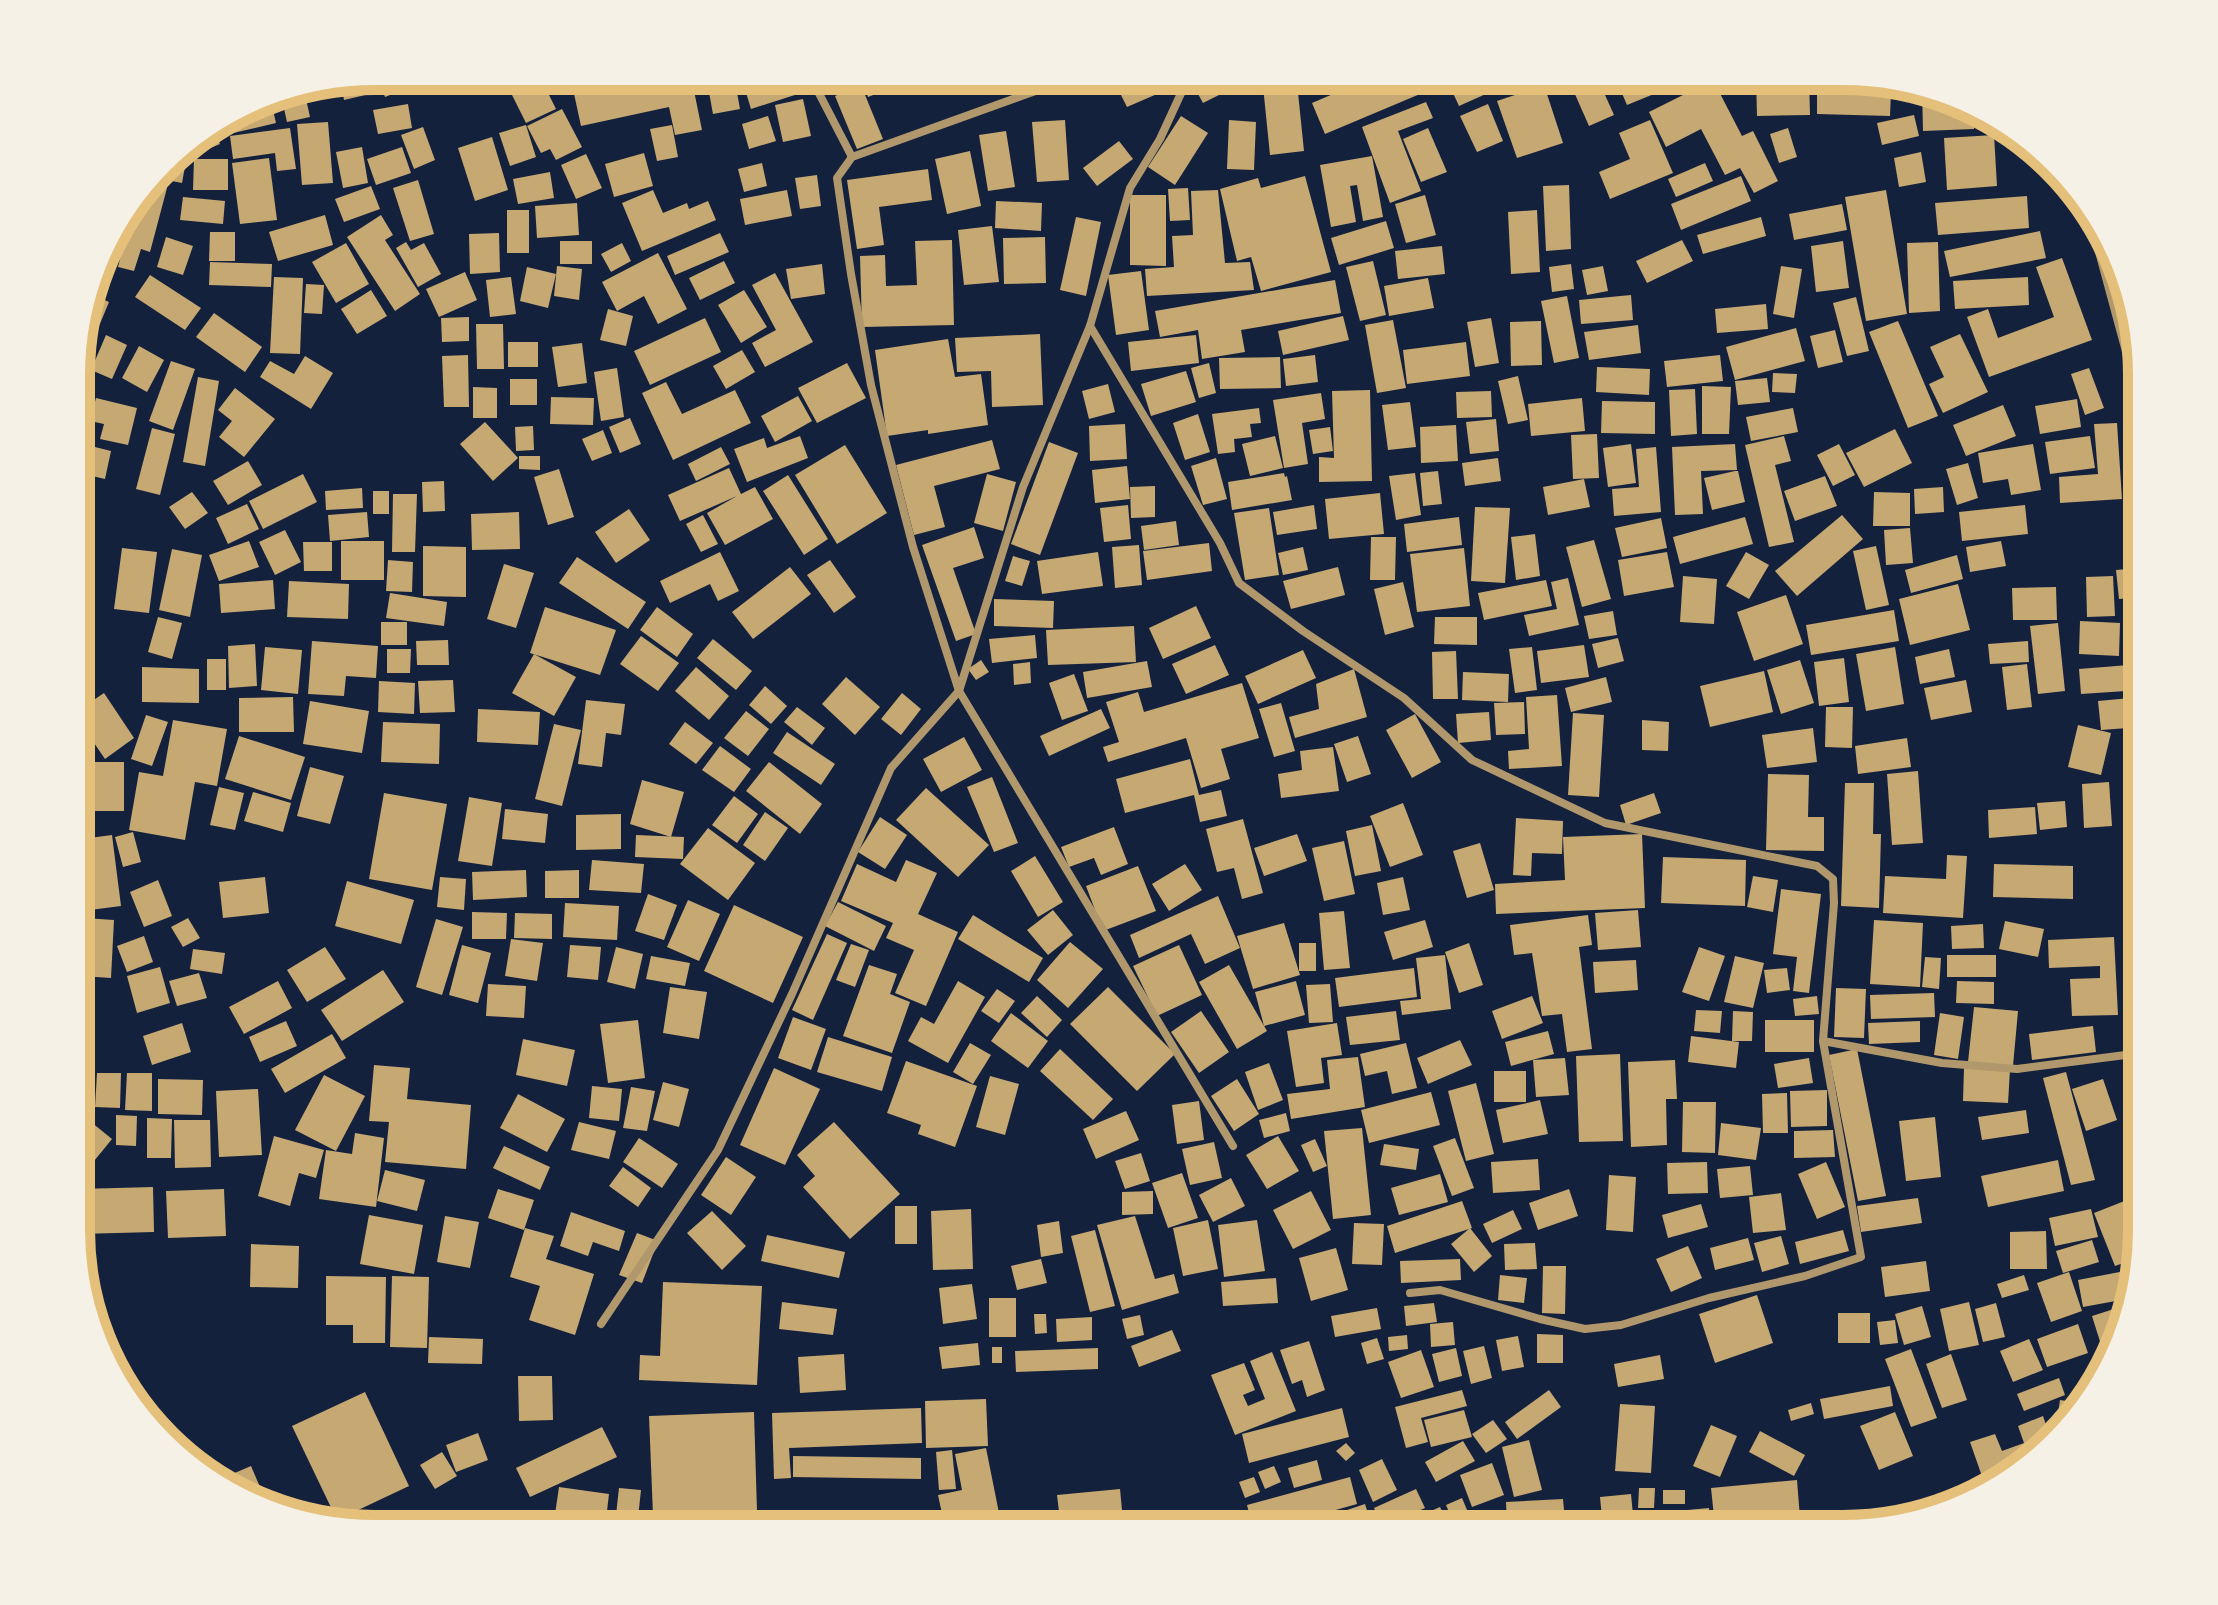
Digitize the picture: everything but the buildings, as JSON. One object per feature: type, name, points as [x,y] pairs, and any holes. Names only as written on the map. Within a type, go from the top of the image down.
[{"type":"street","points":[[817,90],[852,157]]},
{"type":"street","points":[[1038,90],[852,157],[837,178],[871,385],[913,547],[959,691],[1233,1146]]},
{"type":"street","points":[[601,1324],[718,1150],[792,994],[891,768],[959,691],[1023,487],[1090,326],[1130,188],[1160,139],[1183,90]]},
{"type":"street","points":[[2097,246],[2127,355]]},
{"type":"street","points":[[1090,326],[1220,543],[1239,583],[1303,631],[1404,698],[1472,760],[1605,823],[1817,866],[1833,879],[1834,903],[1823,1041],[1861,1257],[1805,1276],[1709,1298],[1621,1325],[1585,1329],[1440,1290],[1410,1293]]},
{"type":"street","points":[[1823,1041],[1942,1063],[2017,1069],[2128,1055]]}]
